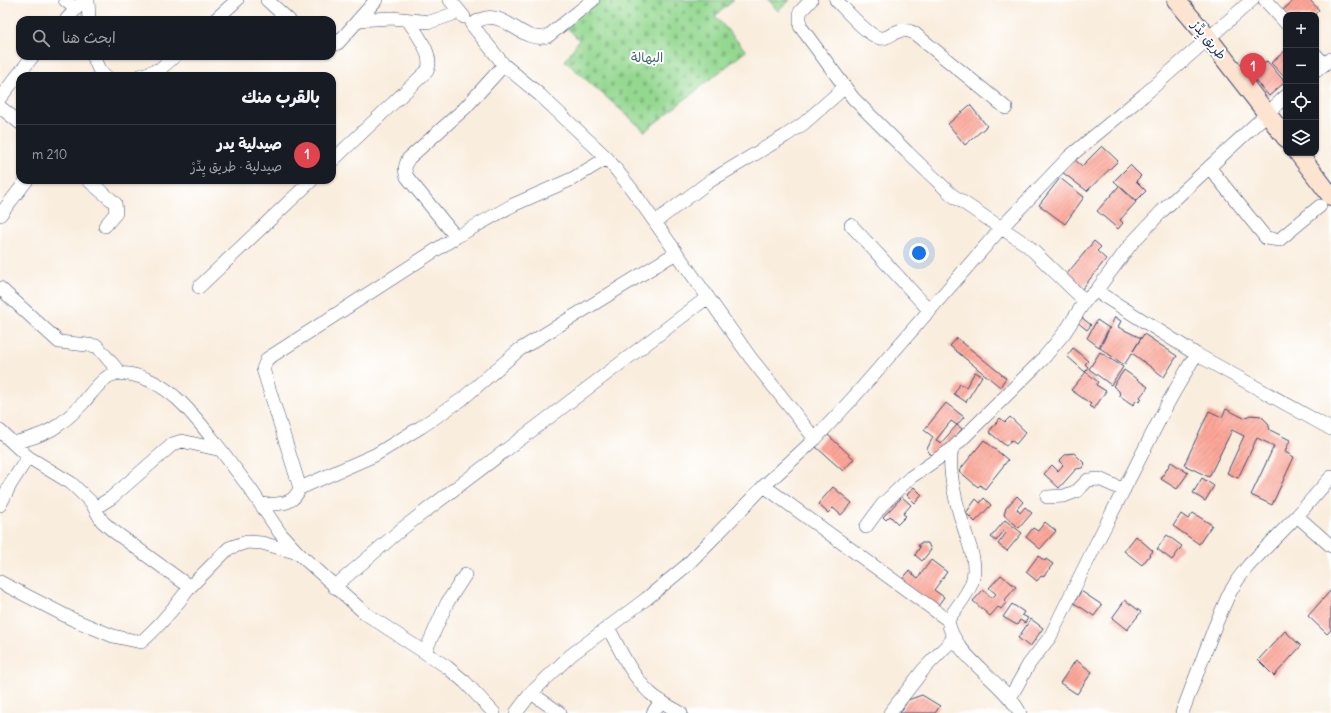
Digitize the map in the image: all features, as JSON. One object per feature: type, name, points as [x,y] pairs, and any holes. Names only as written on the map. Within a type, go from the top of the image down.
[{"type":"street","points":[[65,0],[80,4],[70,16]]},
{"type":"street","points":[[88,0],[89,16]]},
{"type":"street","points":[[219,16],[237,0]]},
{"type":"street","points":[[267,0],[285,16]]},
{"type":"street","points":[[336,44],[376,0]]},
{"type":"street","points":[[450,0],[504,65],[530,86],[606,158],[655,222],[750,357],[815,438]]},
{"type":"street","points":[[472,25],[482,14],[494,12],[508,18],[533,35],[543,38],[548,36],[593,0]]},
{"type":"street","points":[[811,0],[800,12],[800,26],[845,87],[877,122],[952,195],[1027,245],[1085,301]]},
{"type":"street","points":[[836,0],[871,34],[878,38],[884,38],[901,30],[909,30],[914,33],[1006,108]]},
{"type":"street","name":"طريق يِدِّرْ","points":[[1176,0],[1209,39],[1283,134]]},
{"type":"street","points":[[516,713],[531,693],[571,655],[686,566],[764,486],[815,438],[930,311],[1002,227],[1069,157],[1209,39],[1252,0]]},
{"type":"street","points":[[1265,0],[1283,20]]},
{"type":"street","points":[[358,20],[408,20],[435,22],[459,12]]},
{"type":"street","points":[[336,157],[427,71],[430,66],[429,57],[408,20]]},
{"type":"street","points":[[20,72],[30,60]]},
{"type":"street","points":[[94,60],[100,72]]},
{"type":"street","points":[[151,72],[160,69],[170,60]]},
{"type":"street","points":[[456,237],[407,177],[405,165],[408,159],[465,108],[504,65]]},
{"type":"street","points":[[0,98],[16,78]]},
{"type":"street","points":[[655,222],[710,181],[803,124],[845,87]]},
{"type":"street","points":[[866,527],[882,505],[911,477],[952,449],[1042,360],[1065,332],[1085,301],[1096,291],[1131,244],[1162,210],[1210,168],[1266,112],[1283,98]]},
{"type":"street","points":[[0,107],[16,120]]},
{"type":"street","points":[[1210,168],[1266,238],[1279,240],[1326,201],[1300,156]]},
{"type":"street","points":[[261,505],[290,501],[296,497],[300,488],[263,369],[266,359],[456,237],[519,202],[572,179],[606,158]]},
{"type":"street","points":[[0,215],[23,184]]},
{"type":"street","points":[[93,184],[115,203],[116,213],[104,226]]},
{"type":"street","points":[[199,287],[308,184]]},
{"type":"street","points":[[851,225],[930,311]]},
{"type":"street","points":[[300,488],[375,455],[461,400],[519,350],[676,253]]},
{"type":"street","points":[[0,288],[58,342],[97,346],[120,373]]},
{"type":"street","points":[[1096,291],[1196,354],[1331,429]]},
{"type":"street","points":[[334,587],[403,528],[708,297]]},
{"type":"street","points":[[1010,698],[1029,664],[1050,637],[1169,401],[1196,354]]},
{"type":"street","points":[[13,443],[39,437],[55,429],[74,412],[106,378],[120,373],[136,376],[149,381],[176,397],[196,417],[280,532],[298,553],[334,587],[366,614],[425,652],[465,682],[494,713]]},
{"type":"street","points":[[0,431],[28,457],[71,483],[95,508],[102,521],[112,530],[190,587]]},
{"type":"street","points":[[95,508],[111,498],[173,444],[182,441],[220,450]]},
{"type":"street","points":[[952,449],[951,464],[955,489],[963,526],[971,549],[974,576],[972,584],[948,620],[949,631],[965,652],[1010,698],[1020,713]]},
{"type":"street","points":[[0,506],[10,485],[28,457]]},
{"type":"street","points":[[1182,713],[1198,666],[1229,594],[1249,565],[1298,516],[1331,477]]},
{"type":"street","points":[[1046,497],[1064,496],[1077,491],[1088,480],[1099,479],[1124,490]]},
{"type":"street","points":[[764,486],[948,620]]},
{"type":"street","points":[[1298,516],[1331,546]]},
{"type":"street","points":[[0,582],[72,618],[113,636],[141,642],[172,611],[190,587],[229,548],[247,542],[262,542],[298,553]]},
{"type":"street","points":[[425,652],[447,603],[465,575]]},
{"type":"street","points":[[608,627],[626,662],[649,692],[681,713]]},
{"type":"street","points":[[890,713],[931,660],[954,638]]},
{"type":"street","points":[[531,693],[560,713]]},
{"type":"street","points":[[653,713],[661,701]]},
{"type":"green space","name":"البهالة","points":[[596,0],[734,0],[715,16],[746,51],[645,131],[565,61],[579,40],[565,26]]},
{"type":"green space","points":[[767,0],[790,0],[778,11]]},
{"type":"building","points":[[1294,0],[1310,0],[1319,10],[1317,12],[1285,12],[1283,10]]},
{"type":"building","points":[[1283,53],[1283,76],[1271,63]]},
{"type":"building","points":[[1267,61],[1283,80],[1283,84],[1269,96],[1251,76]]},
{"type":"building","points":[[970,105],[987,126],[965,145],[948,124]]},
{"type":"building","points":[[1102,146],[1118,161],[1087,191],[1062,172],[1075,160],[1082,166]]},
{"type":"building","points":[[1130,165],[1141,176],[1136,181],[1146,191],[1136,201],[1114,181]]},
{"type":"building","points":[[1060,178],[1084,197],[1065,224],[1039,205]]},
{"type":"building","points":[[1119,186],[1136,202],[1120,220],[1123,223],[1118,229],[1097,211]]},
{"type":"building","points":[[1094,241],[1101,247],[1097,251],[1106,259],[1082,289],[1066,275]]},
{"type":"building","points":[[1081,317],[1091,325],[1087,330],[1077,322]]},
{"type":"building","points":[[1115,317],[1121,321],[1118,327],[1141,338],[1133,351],[1144,334],[1177,356],[1164,377],[1132,353],[1124,365],[1100,348]]},
{"type":"building","points":[[1097,320],[1109,328],[1099,347],[1087,338]]},
{"type":"building","points":[[957,338],[1006,378],[1000,387],[950,346]]},
{"type":"building","points":[[1073,348],[1088,361],[1085,364],[1088,367],[1085,372],[1067,356]]},
{"type":"building","points":[[1100,352],[1123,367],[1111,385],[1089,369]]},
{"type":"building","points":[[1124,370],[1148,387],[1140,397],[1142,399],[1139,402],[1137,400],[1133,405],[1120,396],[1119,391],[1113,386]]},
{"type":"building","points":[[975,372],[982,376],[966,402],[954,394],[960,384],[966,387]]},
{"type":"building","points":[[1086,372],[1098,382],[1096,385],[1106,391],[1094,409],[1089,406],[1091,404],[1071,390]]},
{"type":"building","points":[[946,403],[964,417],[957,425],[962,429],[938,456],[930,454],[927,449],[933,437],[924,430]],"holes":[[[951,421],[957,425],[941,443],[936,440]]]},
{"type":"building","points":[[1226,409],[1244,418],[1250,415],[1261,416],[1268,423],[1270,430],[1290,440],[1285,452],[1294,457],[1272,505],[1251,495],[1274,446],[1257,438],[1238,478],[1227,473],[1244,436],[1232,430],[1209,477],[1184,465],[1209,411],[1222,417]]},
{"type":"building","points":[[1010,417],[1026,432],[1016,444],[1011,440],[1006,446],[989,432],[1000,418],[1005,422]]},
{"type":"building","points":[[827,434],[854,459],[843,471],[816,447]]},
{"type":"building","points":[[984,440],[1008,460],[985,489],[980,485],[978,487],[959,471]]},
{"type":"building","points":[[1074,453],[1085,464],[1082,468],[1076,469],[1059,488],[1044,474],[1052,465],[1058,471],[1063,465],[1059,461],[1066,454]]},
{"type":"building","points":[[1171,462],[1188,473],[1177,489],[1161,479]]},
{"type":"building","points":[[1202,478],[1214,486],[1205,501],[1193,493]]},
{"type":"building","points":[[833,487],[852,503],[841,515],[833,508],[828,513],[818,504]]},
{"type":"building","points":[[914,487],[922,495],[915,503],[907,495]]},
{"type":"building","points":[[1017,496],[1023,502],[1017,509],[1020,513],[1025,507],[1032,513],[1019,528],[1004,515],[1006,508]]},
{"type":"building","points":[[902,497],[911,505],[903,514],[906,516],[898,524],[890,516],[886,520],[883,517]]},
{"type":"building","points":[[984,498],[991,505],[975,522],[966,513],[976,499],[980,503]]},
{"type":"building","points":[[1193,513],[1212,525],[1199,544],[1173,526],[1181,514],[1188,519]]},
{"type":"building","points":[[1005,520],[1022,533],[1007,551],[998,544],[1006,533],[1004,531],[996,541],[991,537]]},
{"type":"building","points":[[1045,522],[1056,531],[1040,549],[1026,537],[1033,528],[1038,531]]},
{"type":"building","points":[[1167,535],[1182,546],[1172,560],[1157,549]]},
{"type":"building","points":[[1136,536],[1153,551],[1142,565],[1124,551]]},
{"type":"building","points":[[920,543],[928,543],[931,550],[922,561],[915,555],[920,547],[918,546]]},
{"type":"building","points":[[1038,556],[1053,564],[1043,577],[1041,576],[1037,581],[1026,572]]},
{"type":"building","points":[[931,560],[947,572],[934,590],[944,597],[936,608],[901,581],[909,571],[918,578]]},
{"type":"building","points":[[1001,575],[1016,587],[1004,601],[1006,603],[1001,609],[998,607],[990,616],[973,601],[983,590],[992,598],[996,594],[989,588]]},
{"type":"building","points":[[1331,590],[1331,630],[1327,634],[1308,616]]},
{"type":"building","points":[[1081,591],[1102,605],[1094,616],[1074,603]]},
{"type":"building","points":[[1125,600],[1141,612],[1127,630],[1112,618]]},
{"type":"building","points":[[1012,604],[1024,612],[1022,615],[1028,618],[1025,623],[1020,620],[1017,625],[1003,617]]},
{"type":"building","points":[[1031,619],[1043,628],[1030,647],[1018,638]]},
{"type":"building","points":[[1285,631],[1301,646],[1274,676],[1258,660]]},
{"type":"building","points":[[1076,660],[1092,672],[1077,694],[1060,683]]},
{"type":"building","points":[[922,695],[940,706],[935,713],[900,713],[908,700]]},
{"type":"place","name":"صيدلية يدر","points":[[1253,86]]}]
